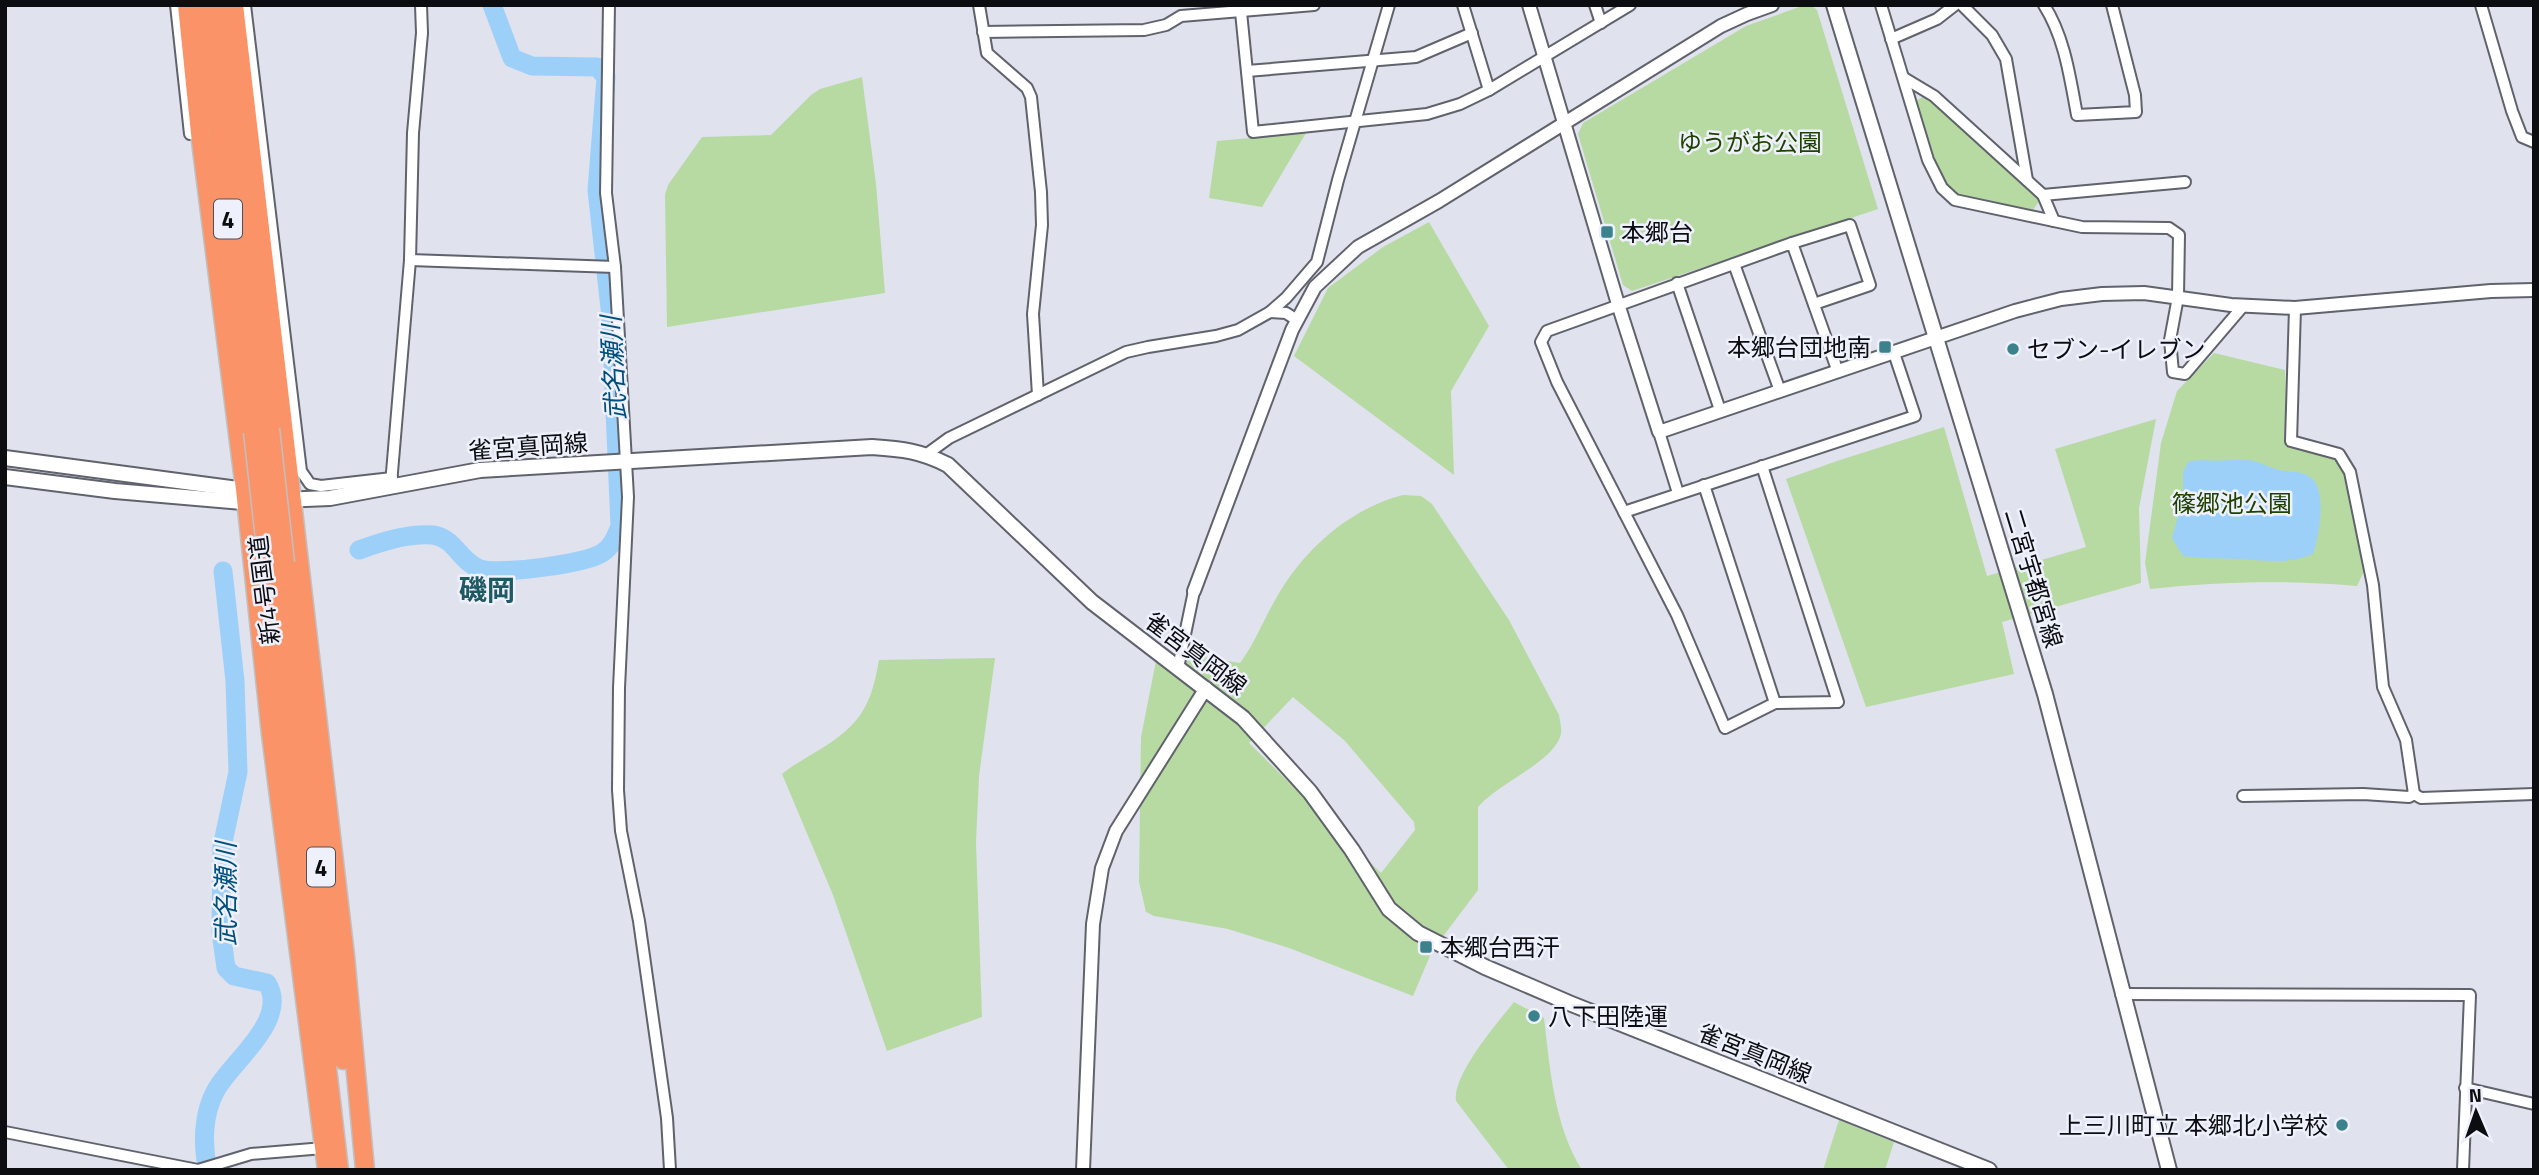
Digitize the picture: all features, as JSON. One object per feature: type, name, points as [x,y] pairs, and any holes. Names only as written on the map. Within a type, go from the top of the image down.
[{"type":"highway","points":[[187,5],[200,133],[246,497],[271,734],[327,1170]]},
{"type":"highway","name":"新4号国道","points":[[203,5],[262,431]]},
{"type":"highway","name":"新4号国道","points":[[219,5],[339,1170]]},
{"type":"highway","points":[[234,5],[345,956],[365,1170]]},
{"type":"highway","name":"新4号国道","points":[[277,564],[356,1170]]},
{"type":"main road","name":"二宮宇都宮線","points":[[1834,5],[2045,694],[2169,1170]]},
{"type":"main road","name":"雀宮真岡線","points":[[5,477],[115,491],[292,499],[330,498],[391,483],[480,470],[872,447],[927,454],[948,466],[1092,602],[1243,718],[1310,792],[1352,850],[1381,899],[1418,933],[1485,967],[1569,1003],[1989,1170]]},
{"type":"main road","name":"雀宮真岡線","points":[[5,458],[246,497]]},
{"type":"street","points":[[176,5],[190,134]]},
{"type":"street","points":[[245,5],[301,471],[310,484],[321,486],[391,483],[410,260],[413,133],[422,33],[421,5]]},
{"type":"street","points":[[610,5],[606,193],[615,267],[628,497],[619,688],[618,790],[621,831],[639,921],[667,1118],[670,1170]]},
{"type":"street","points":[[979,5],[987,53],[1027,88],[1031,97],[1042,225],[1033,314],[1038,395]]},
{"type":"street","points":[[983,32],[1144,30],[1166,26],[1181,16],[1314,5]]},
{"type":"street","points":[[927,454],[949,438],[1126,352],[1238,330],[1270,312],[1286,298],[1317,262],[1389,5]]},
{"type":"street","points":[[1463,5],[1489,90]]},
{"type":"street","points":[[1528,5],[1678,493]]},
{"type":"street","points":[[1595,5],[1601,23]]},
{"type":"street","points":[[1241,12],[1253,132],[1427,114],[1460,104],[1544,58],[1630,5]]},
{"type":"street","points":[[1178,667],[1194,591],[1297,320],[1315,287],[1358,247],[1439,201],[1721,26],[1772,5]]},
{"type":"street","points":[[1881,5],[1928,160],[1942,188],[1955,200],[2082,227],[2169,228],[2179,235],[2178,297],[2170,340],[2173,372],[2185,373],[2244,305]]},
{"type":"street","points":[[1891,39],[1937,19],[1955,5]]},
{"type":"street","points":[[1962,5],[1992,35],[2006,59],[2028,180]]},
{"type":"street","points":[[2044,5],[2052,18],[2065,54],[2077,116],[2136,111],[2135,95],[2115,6]]},
{"type":"street","points":[[2481,5],[2522,137],[2534,142]]},
{"type":"street","points":[[1247,71],[1416,57],[1472,33]]},
{"type":"street","points":[[1904,78],[1934,96],[2028,180],[2043,195],[2054,221]]},
{"type":"street","points":[[2043,195],[2185,181]]},
{"type":"street","points":[[1762,466],[1838,702],[1775,704],[1725,729],[1677,615],[1556,382],[1541,342],[1547,331],[1618,304],[1850,225],[1870,285],[1814,304]]},
{"type":"street","points":[[1792,243],[1838,372]]},
{"type":"street","points":[[410,260],[615,267]]},
{"type":"street","points":[[1734,264],[1780,391]]},
{"type":"street","points":[[1677,283],[1720,410]]},
{"type":"street","points":[[1658,432],[2015,311],[2060,299],[2144,293],[2295,308],[2491,291],[2534,290]]},
{"type":"street","points":[[2295,308],[2291,441],[2339,454],[2350,472],[2373,585],[2383,687],[2406,740],[2414,794]]},
{"type":"street","points":[[1270,312],[1286,313],[1297,320]]},
{"type":"street","points":[[1624,512],[1915,415],[1894,353]]},
{"type":"street","points":[[1704,485],[1775,704]]},
{"type":"street","points":[[1083,1170],[1093,924],[1102,867],[1116,831],[1206,688]]},
{"type":"street","points":[[2243,796],[2363,794],[2409,797],[2414,794]]},
{"type":"street","points":[[2414,794],[2421,798],[2534,794]]},
{"type":"street","points":[[2122,994],[2470,995],[2463,1170]]},
{"type":"street","points":[[2465,1088],[2534,1104]]},
{"type":"street","points":[[5,1132],[198,1170],[251,1154],[324,1148]]},
{"type":"green space","name":"ゆうがお公園","points":[[1811,5],[1817,10],[1878,209],[1632,291],[1623,285],[1578,134],[1583,123],[1746,26]]},
{"type":"green space","points":[[862,77],[876,184],[885,293],[667,327],[665,195],[668,185],[702,137],[771,135],[820,89]]},
{"type":"green space","points":[[1924,96],[2040,200],[2033,210],[1965,197],[1948,188],[1938,172],[1916,101]]},
{"type":"green space","points":[[1306,133],[1262,207],[1209,198],[1217,141]]},
{"type":"green space","points":[[1429,222],[1489,326],[1451,391],[1454,475],[1294,356],[1328,288],[1383,247]]},
{"type":"green space","name":"篠郷池公園","points":[[2214,353],[2285,370],[2287,446],[2337,458],[2346,475],[2365,569],[2357,586],[2254,582],[2150,589],[2145,563],[2161,443],[2177,391]]},
{"type":"green space","points":[[2156,419],[2139,508],[2141,583],[2002,622],[2014,674],[1866,707],[1786,479],[1944,427],[1987,576],[2086,547],[2055,449]]},
{"type":"green space","points":[[1403,495],[1421,496],[1432,504],[1509,620],[1559,715],[1561,729],[1555,747],[1546,756],[1478,807],[1478,890],[1432,951],[1413,996],[1289,948],[1228,929],[1154,916],[1146,912],[1139,882],[1141,737],[1156,661],[1162,655],[1204,657],[1240,663],[1285,584],[1312,550],[1345,522]],"holes":[[[1293,697],[1345,741],[1414,822],[1415,830],[1381,873],[1249,743]]]},
{"type":"green space","points":[[995,658],[979,776],[976,842],[982,1017],[887,1051],[833,895],[782,774],[833,741],[854,723],[867,703],[879,660]]},
{"type":"green space","points":[[1514,1002],[1544,1018],[1559,1116],[1582,1170],[1509,1170],[1456,1101],[1461,1077],[1468,1064]]},
{"type":"green space","points":[[1839,1120],[1894,1142],[1885,1170],[1823,1170]]},
{"type":"water","points":[[2189,461],[2252,461],[2310,477],[2316,483],[2320,502],[2318,536],[2313,554],[2294,560],[2275,561],[2183,556],[2172,538],[2183,498],[2183,472]]},
{"type":"waterway","name":"武名瀬川","points":[[359,550],[404,537],[433,535],[447,541],[473,566],[505,571],[593,557],[605,551],[620,526],[611,317],[597,190],[606,77],[597,67],[532,66],[512,58],[492,5]]},
{"type":"waterway","name":"武名瀬川","points":[[208,1170],[205,1150],[208,1109],[223,1079],[265,1026],[271,1011],[272,997],[267,983],[234,976],[226,968],[221,932],[222,847],[238,772],[235,681],[223,571]]},
{"type":"place","name":"本郷台","points":[[1607,232]]},
{"type":"place","name":"本郷台団地南","points":[[1885,347]]},
{"type":"place","name":"セブン-イレブン","points":[[2013,349]]},
{"type":"place","name":"本郷台西汗","points":[[1426,947]]},
{"type":"place","name":"八下田陸運","points":[[1534,1016]]},
{"type":"place","name":"上三川町立 本郷北小学校","points":[[2342,1125]]},
{"type":"district","name":"磯岡","points":[[487,589]]}]
